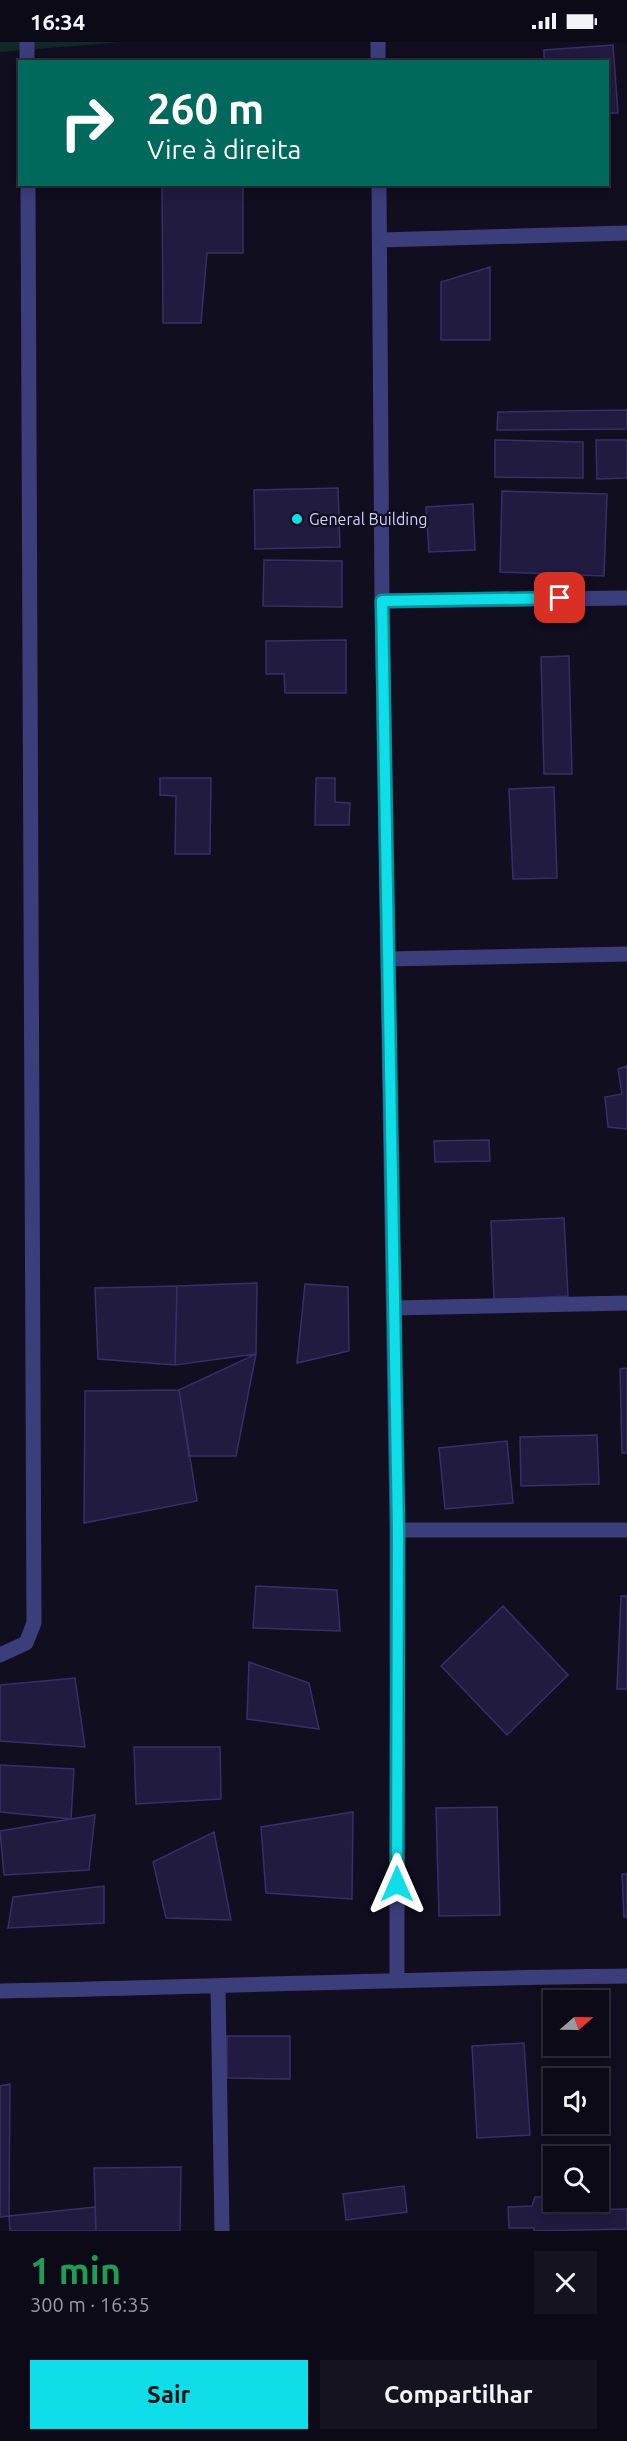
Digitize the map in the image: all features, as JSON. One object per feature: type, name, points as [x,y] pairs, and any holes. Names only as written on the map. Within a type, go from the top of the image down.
[{"type":"street","points":[[27,42],[27,60]]},
{"type":"street","points":[[378,42],[378,60]]},
{"type":"street","points":[[0,1655],[26,1643],[34,1623],[28,186]]},
{"type":"street","points":[[379,186],[382,601],[398,1530],[397,1978]]},
{"type":"street","points":[[380,240],[627,233]]},
{"type":"street","points":[[382,601],[627,598]]},
{"type":"street","points":[[388,959],[627,954]]},
{"type":"street","points":[[394,1308],[627,1303]]},
{"type":"street","points":[[398,1530],[627,1530]]},
{"type":"street","points":[[0,1991],[218,1986],[397,1978],[627,1976]]},
{"type":"street","points":[[218,1986],[222,2231]]},
{"type":"green space","points":[[0,42],[123,42],[0,52]]},
{"type":"building","points":[[613,45],[618,113],[609,113],[609,60],[544,60],[544,50]]},
{"type":"building","points":[[162,186],[243,186],[243,253],[207,253],[201,323],[163,323]]},
{"type":"building","points":[[490,267],[490,340],[441,340],[441,282]]},
{"type":"building","points":[[627,410],[627,429],[497,430],[498,412]]},
{"type":"building","points":[[495,440],[583,442],[583,478],[495,477]]},
{"type":"building","points":[[596,440],[627,440],[627,478],[597,479]]},
{"type":"building","name":"General Building","points":[[338,488],[340,547],[255,549],[254,490]]},
{"type":"building","points":[[502,491],[607,494],[604,576],[500,572]]},
{"type":"building","points":[[473,504],[475,550],[429,552],[426,507]]},
{"type":"building","name":"General Building","points":[[264,560],[342,561],[342,607],[263,606]]},
{"type":"building","points":[[346,640],[346,693],[285,693],[284,674],[266,674],[266,641]]},
{"type":"building","points":[[569,656],[572,774],[544,774],[541,657]]},
{"type":"building","points":[[160,778],[211,778],[210,854],[175,854],[176,796],[160,795]]},
{"type":"building","points":[[316,778],[335,778],[335,802],[350,803],[349,825],[315,825]]},
{"type":"building","points":[[554,787],[557,878],[513,879],[509,789]]},
{"type":"building","points":[[627,1066],[627,1129],[608,1127],[605,1097],[622,1094],[618,1069]]},
{"type":"building","points":[[489,1140],[490,1161],[435,1162],[434,1141]]},
{"type":"building","points":[[564,1218],[568,1296],[494,1300],[491,1221]]},
{"type":"building","points":[[257,1283],[256,1354],[175,1365],[177,1286]]},
{"type":"building","points":[[305,1284],[348,1287],[349,1351],[297,1363]]},
{"type":"building","points":[[177,1286],[175,1365],[98,1359],[95,1288]]},
{"type":"building","points":[[256,1354],[236,1456],[189,1456],[179,1390]]},
{"type":"building","points":[[627,1368],[627,1453],[622,1453],[620,1369]]},
{"type":"building","points":[[179,1390],[197,1501],[84,1523],[85,1391]]},
{"type":"building","points":[[597,1435],[599,1484],[521,1486],[520,1437]]},
{"type":"building","points":[[507,1441],[513,1503],[445,1509],[439,1448]]},
{"type":"building","points":[[256,1586],[337,1590],[340,1631],[253,1628]]},
{"type":"building","points":[[621,1596],[627,1596],[627,1689],[617,1689]]},
{"type":"building","points":[[503,1606],[568,1675],[507,1735],[441,1666]]},
{"type":"building","points":[[249,1662],[309,1683],[319,1729],[247,1719]]},
{"type":"building","points":[[75,1678],[85,1747],[0,1741],[0,1685]]},
{"type":"building","points":[[134,1747],[220,1747],[221,1799],[136,1804]]},
{"type":"building","points":[[0,1765],[74,1769],[71,1819],[0,1812]]},
{"type":"building","points":[[497,1807],[500,1915],[439,1916],[436,1808]]},
{"type":"building","points":[[353,1812],[352,1899],[266,1893],[261,1827]]},
{"type":"building","points":[[95,1815],[89,1870],[4,1875],[0,1831]]},
{"type":"building","points":[[214,1832],[231,1920],[166,1918],[153,1862]]},
{"type":"building","points":[[622,1874],[627,1874],[627,1917],[624,1917]]},
{"type":"building","points":[[104,1886],[104,1923],[8,1928],[13,1897]]},
{"type":"building","points":[[227,2036],[290,2036],[290,2079],[227,2078]]},
{"type":"building","points":[[524,2043],[530,2135],[477,2138],[472,2046]]},
{"type":"building","points":[[10,2084],[9,2216],[0,2217],[0,2086]]},
{"type":"building","points":[[181,2167],[180,2231],[96,2231],[94,2168]]},
{"type":"building","points":[[404,2186],[407,2212],[346,2220],[343,2194]]},
{"type":"building","points":[[535,2197],[543,2197],[543,2212],[609,2212],[609,2209],[627,2209],[627,2229],[534,2231],[534,2228],[509,2228],[508,2207],[532,2206]]},
{"type":"building","points":[[95,2207],[96,2231],[10,2231],[9,2216]]},
{"type":"place","name":"General Building","points":[[297,519]]},
{"type":"route","points":[[397,1884],[398,1530],[382,601],[560,598]]}]
